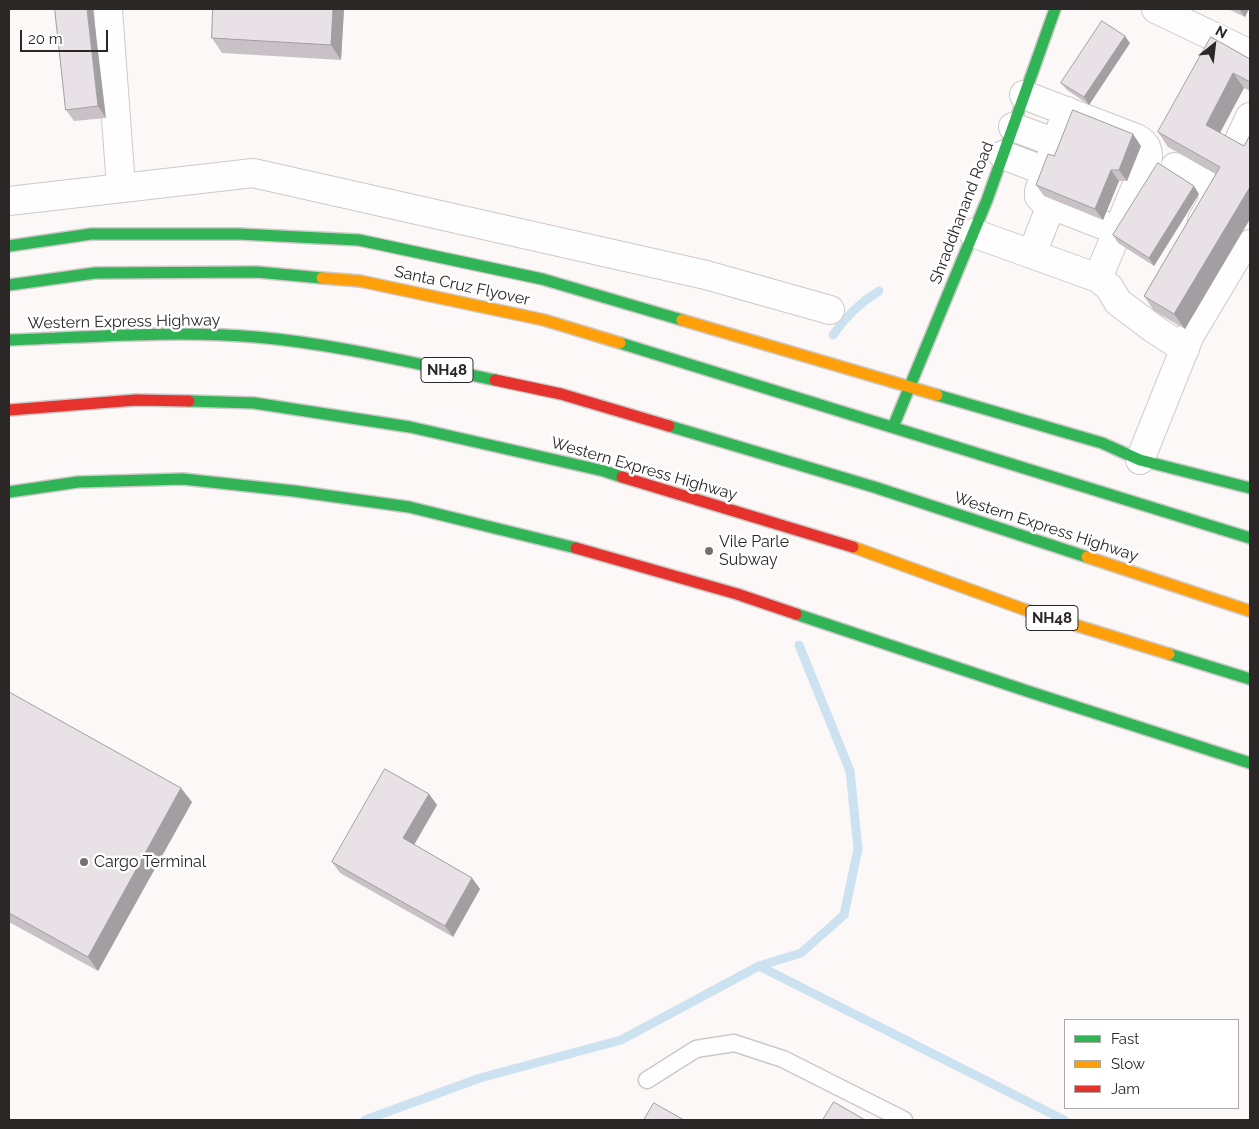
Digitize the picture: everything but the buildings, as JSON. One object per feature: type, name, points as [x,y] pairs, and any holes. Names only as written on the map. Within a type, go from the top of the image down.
[{"type":"main road","name":"Shraddhanand Road","points":[[893,427],[973,233],[1055,9]]},
{"type":"main road","points":[[9,246],[91,234],[240,234],[359,240],[542,279],[1102,443],[1140,460],[1250,488]]},
{"type":"main road","name":"Santa Cruz Flyover","points":[[9,285],[95,273],[257,272],[360,281],[544,320],[1250,538]]},
{"type":"main road","name":"Western Express Highway","points":[[9,340],[155,334],[255,336],[334,347],[561,394],[874,487],[1250,612]]},
{"type":"main road","name":"Western Express Highway","points":[[9,410],[136,400],[254,403],[410,427],[613,474],[856,548],[1023,609],[1250,679]]},
{"type":"main road","points":[[9,492],[78,482],[183,479],[409,507],[584,550],[737,594],[1250,764]]},
{"type":"street","points":[[108,9],[121,187]]},
{"type":"street","points":[[1156,9],[1250,54]]},
{"type":"street","points":[[1024,95],[1136,138],[1143,142],[1148,149],[1148,158],[1098,278]]},
{"type":"street","points":[[1067,111],[1045,171],[1039,196],[1044,202],[1118,231]]},
{"type":"street","points":[[1013,127],[1056,143]]},
{"type":"street","points":[[1003,155],[1045,171]]},
{"type":"street","points":[[1175,167],[1208,186],[1214,194],[1212,203],[1187,245]]},
{"type":"street","points":[[9,201],[253,172],[706,275],[830,310]]},
{"type":"street","points":[[1032,254],[1051,205]]},
{"type":"street","points":[[973,233],[1098,278],[1109,287],[1118,302],[1148,312],[1185,349]]},
{"type":"street","points":[[1140,460],[1190,335],[1239,253],[1250,244]]},
{"type":"lane","points":[[648,1080],[696,1050],[734,1043],[783,1059],[904,1120]]},
{"type":"waterway","points":[[833,335],[854,310],[879,291]]},
{"type":"waterway","points":[[365,1120],[480,1078],[621,1040],[759,966],[801,953],[844,915],[858,849],[850,771],[799,645]]},
{"type":"waterway","points":[[759,966],[1064,1120]]},
{"type":"traffic: fast","points":[[893,427],[987,200],[1055,9]]},
{"type":"traffic: fast","points":[[9,246],[91,234],[239,234],[359,240],[542,279],[682,320]]},
{"type":"traffic: fast","points":[[9,285],[95,273],[257,272],[322,278]]},
{"type":"traffic: fast","points":[[9,340],[163,334],[256,337],[346,349],[495,380]]},
{"type":"traffic: fast","points":[[620,343],[1250,538]]},
{"type":"traffic: fast","points":[[937,395],[1102,443],[1140,460],[1250,488]]},
{"type":"traffic: fast","points":[[189,401],[254,403],[410,427],[604,471],[622,477]]},
{"type":"traffic: fast","points":[[669,426],[874,487],[1087,557]]},
{"type":"traffic: fast","points":[[9,492],[78,482],[183,479],[294,491],[409,507],[576,548]]},
{"type":"traffic: fast","points":[[796,614],[1250,763]]},
{"type":"traffic: fast","points":[[1169,654],[1250,679]]},
{"type":"traffic: slow","points":[[322,278],[360,281],[544,320],[620,343]]},
{"type":"traffic: slow","points":[[682,320],[937,395]]},
{"type":"traffic: slow","points":[[853,547],[1023,609],[1169,654]]},
{"type":"traffic: slow","points":[[1087,557],[1250,611]]},
{"type":"traffic: jam","points":[[495,380],[561,394],[669,426]]},
{"type":"traffic: jam","points":[[9,410],[136,400],[189,401]]},
{"type":"traffic: jam","points":[[622,477],[853,547]]},
{"type":"traffic: jam","points":[[576,548],[737,594],[796,614]]},
{"type":"place","name":"Vile Parle Subway","points":[[709,551]]},
{"type":"place","name":"Cargo Terminal","points":[[84,862]]}]
